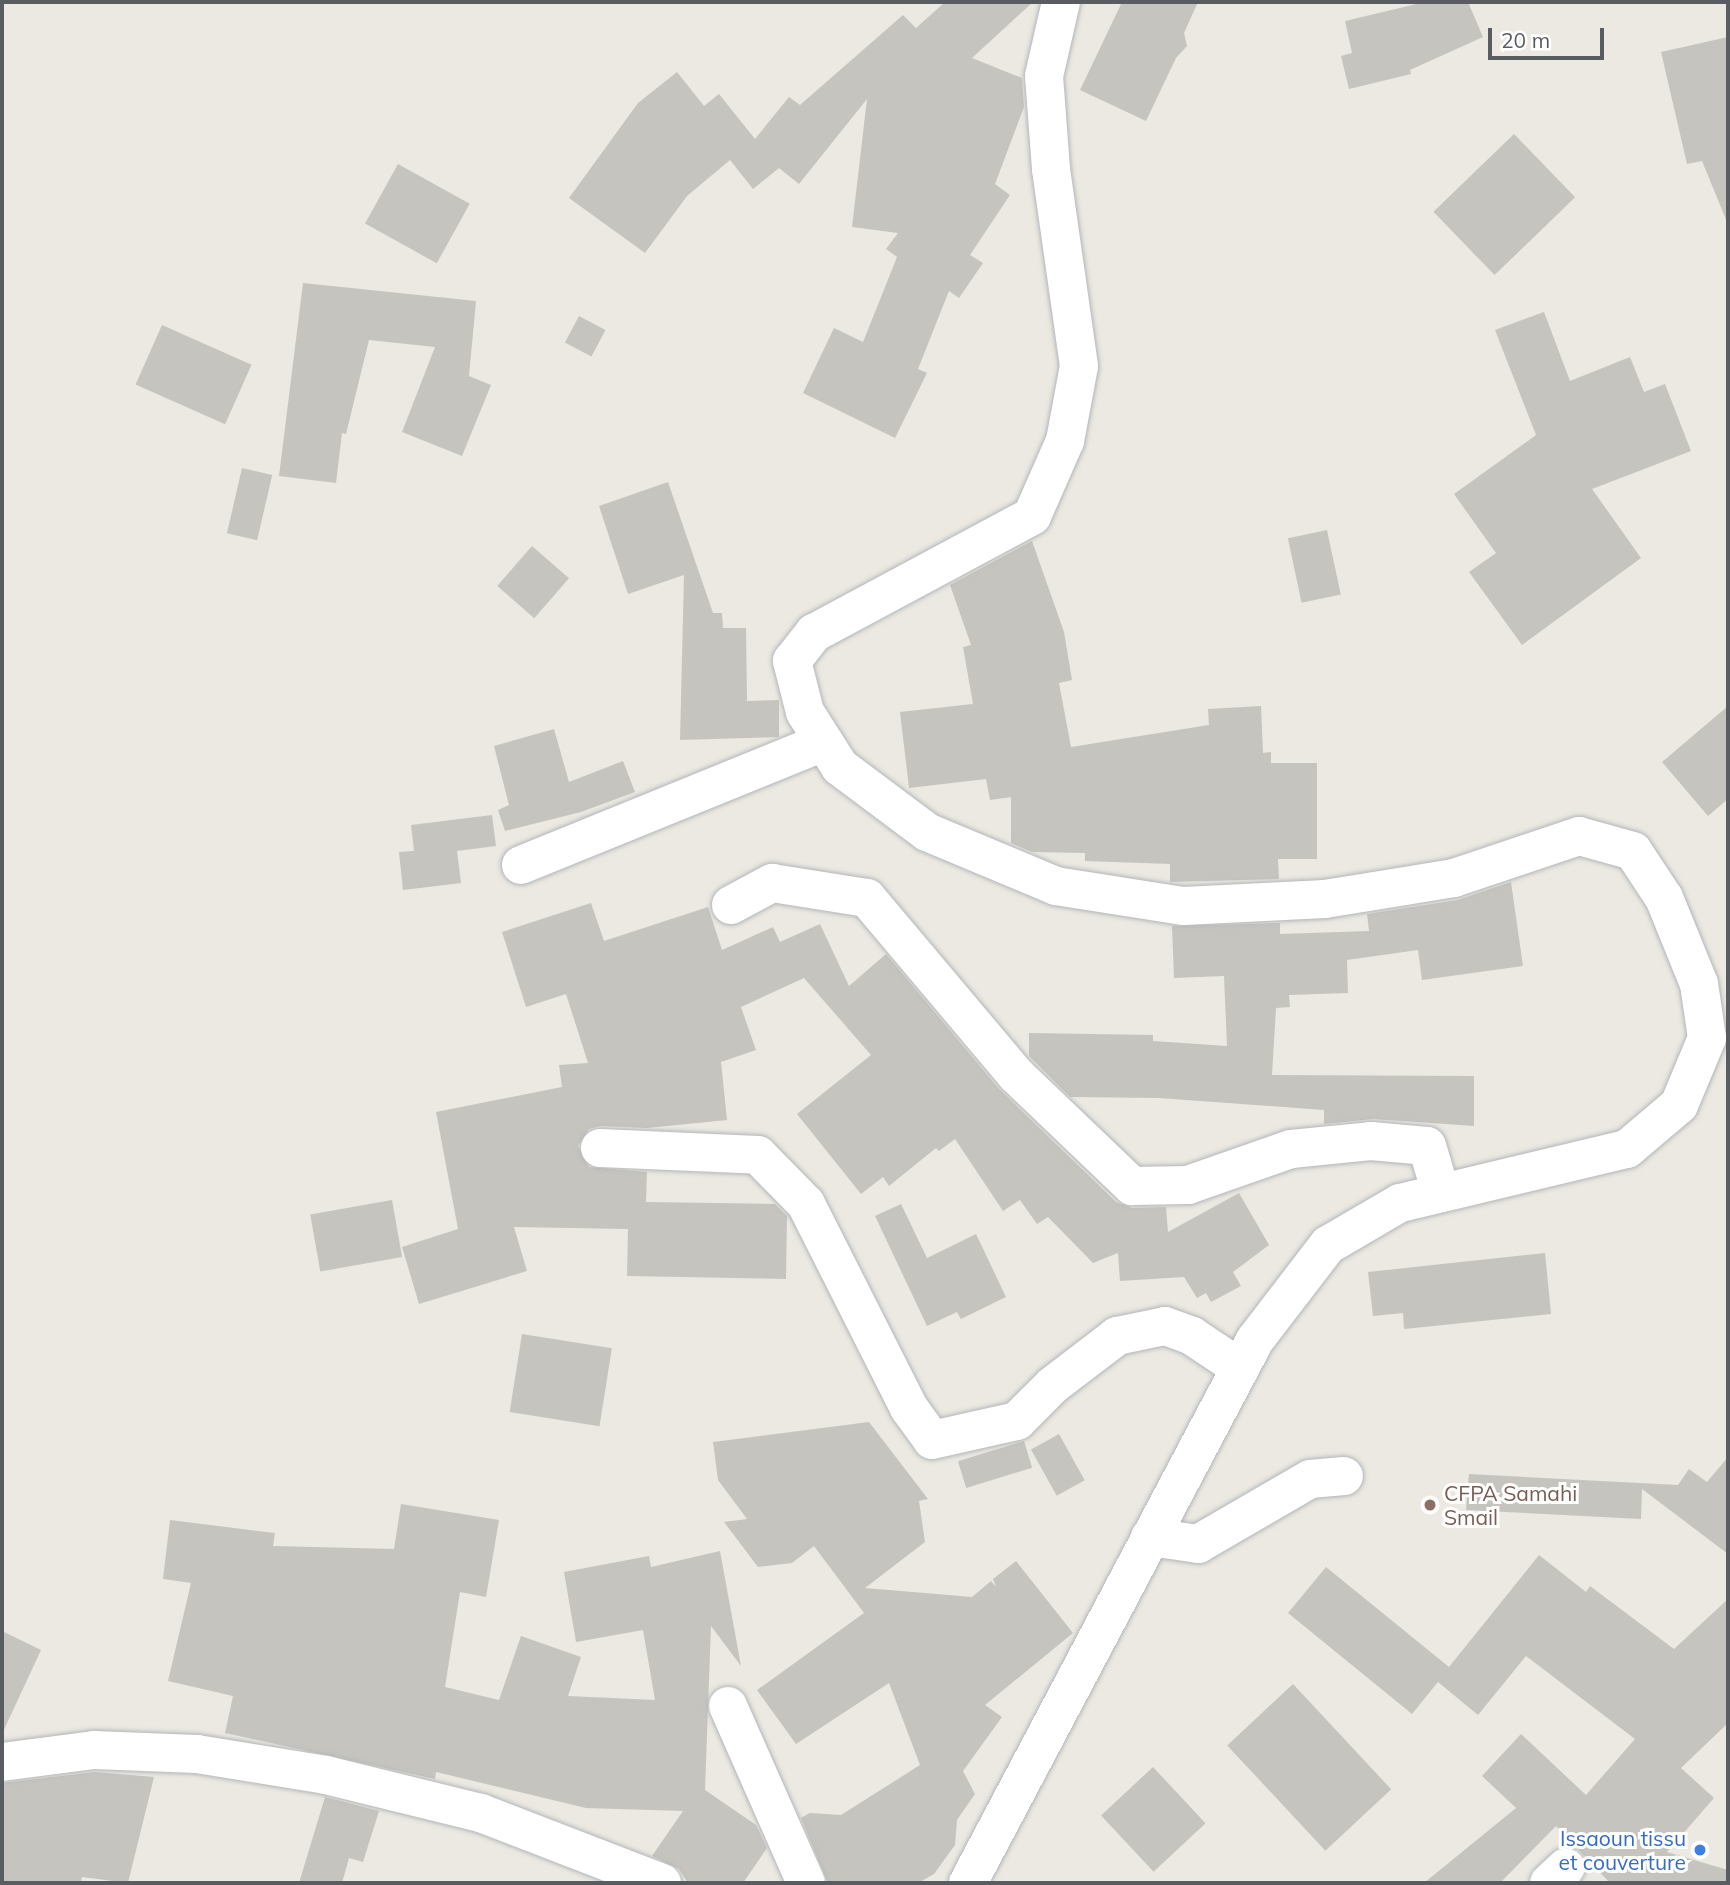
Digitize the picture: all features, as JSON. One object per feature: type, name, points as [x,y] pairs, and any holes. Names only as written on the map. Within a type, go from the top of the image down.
[{"type":"street","points":[[968,1883],[1255,1340],[1328,1245],[1400,1203],[1627,1149],[1679,1105],[1707,1038],[1699,984],[1664,898],[1633,851],[1579,836],[1441,880],[1325,899],[1183,906],[1056,886],[927,832],[840,768],[824,743],[805,712],[792,661],[814,633],[1032,516],[1065,441],[1079,366],[1051,169],[1044,76],[1061,2]]},
{"type":"street","points":[[521,865],[824,743]]},
{"type":"street","points":[[731,905],[772,883],[867,898],[1016,1075],[1132,1186],[1188,1185],[1291,1149],[1371,1141],[1427,1146],[1441,1193]]},
{"type":"street","points":[[600,1148],[758,1155],[806,1204],[909,1408],[932,1440],[1017,1421],[1053,1385],[1117,1336],[1165,1326],[1192,1336],[1240,1368]]},
{"type":"street","points":[[1150,1537],[1198,1544],[1310,1479],[1344,1476]]},
{"type":"street","points":[[728,1706],[806,1883]]},
{"type":"street","points":[[2,1762],[19,1756],[120,1751],[197,1754],[326,1775],[481,1813],[662,1883]]},
{"type":"building","points":[[945,2],[1033,2],[972,58],[1022,78],[1024,107],[995,184],[1010,195],[970,255],[983,263],[959,298],[949,291],[918,369],[927,373],[895,438],[803,393],[834,328],[863,342],[897,257],[886,249],[898,233],[852,227],[867,99],[799,184],[779,168],[753,189],[730,160],[687,196],[645,253],[569,198],[638,103],[677,72],[704,106],[719,94],[755,139],[789,97],[800,105],[903,15],[916,28]]},
{"type":"building","points":[[1122,2],[1198,2],[1184,33],[1187,46],[1176,58],[1146,121],[1080,90]]},
{"type":"building","points":[[1425,2],[1468,2],[1483,37],[1410,70],[1411,74],[1349,89],[1341,56],[1352,53],[1345,21]]},
{"type":"building","points":[[1728,37],[1727,222],[1702,161],[1687,164],[1661,52]]},
{"type":"building","points":[[1514,134],[1575,197],[1495,275],[1433,212]]},
{"type":"building","points":[[398,164],[470,204],[437,263],[365,223]]},
{"type":"building","points":[[303,283],[476,301],[469,376],[491,385],[462,456],[402,432],[435,347],[369,340],[346,434],[342,433],[336,483],[279,476]]},
{"type":"building","points":[[1544,312],[1570,381],[1630,357],[1644,392],[1665,384],[1691,451],[1592,489],[1641,558],[1522,645],[1469,572],[1496,553],[1454,494],[1536,435],[1495,330]]},
{"type":"building","points":[[579,316],[605,330],[591,357],[565,342]]},
{"type":"building","points":[[162,325],[252,365],[225,424],[136,384]]},
{"type":"building","points":[[242,468],[272,475],[257,540],[227,533]]},
{"type":"building","points":[[668,482],[713,613],[722,613],[723,628],[746,628],[747,701],[779,700],[779,737],[680,740],[684,575],[628,594],[599,506]]},
{"type":"building","points":[[1327,530],[1341,595],[1302,603],[1288,538]]},
{"type":"building","points":[[1032,541],[1064,632],[1072,680],[1059,683],[1071,747],[1209,725],[1208,709],[1261,706],[1263,753],[1271,752],[1271,763],[1317,763],[1317,859],[1278,859],[1279,879],[1170,882],[1170,864],[1085,861],[1085,853],[1032,852],[1011,843],[1011,797],[990,800],[986,779],[909,788],[900,712],[973,704],[963,647],[971,645],[950,585]]},
{"type":"building","points":[[532,546],[569,578],[534,618],[497,586]]},
{"type":"building","points":[[1728,706],[1728,799],[1708,816],[1662,762]]},
{"type":"building","points":[[554,729],[569,782],[623,761],[635,792],[581,812],[505,831],[498,810],[509,805],[494,746]]},
{"type":"building","points":[[492,815],[496,846],[457,851],[461,883],[403,890],[399,852],[414,851],[411,825]]},
{"type":"building","points":[[1511,882],[1523,966],[1422,980],[1418,950],[1347,960],[1348,993],[1289,995],[1290,1007],[1276,1008],[1272,1075],[1474,1076],[1474,1126],[1373,1119],[1324,1124],[1324,1110],[1159,1098],[1070,1097],[1029,1056],[1029,1033],[1153,1035],[1153,1041],[1227,1046],[1224,976],[1174,978],[1172,926],[1280,923],[1280,934],[1369,931],[1367,914],[1458,900]]},
{"type":"building","points":[[591,903],[604,941],[708,907],[722,950],[773,927],[780,942],[820,924],[849,986],[886,954],[999,1089],[1116,1202],[1132,1208],[1166,1207],[1168,1232],[1239,1193],[1269,1245],[1233,1272],[1241,1286],[1211,1302],[1206,1293],[1197,1298],[1184,1277],[1120,1281],[1118,1253],[1093,1263],[1048,1217],[1037,1224],[1020,1200],[1003,1211],[955,1139],[939,1151],[936,1148],[889,1186],[883,1177],[861,1194],[797,1114],[871,1055],[804,978],[741,1007],[756,1050],[721,1062],[727,1120],[647,1128],[600,1126],[589,1129],[578,1146],[589,1167],[647,1172],[646,1202],[775,1204],[787,1216],[786,1279],[627,1276],[628,1229],[514,1227],[527,1271],[419,1304],[402,1247],[458,1229],[436,1112],[562,1087],[559,1065],[588,1063],[566,994],[526,1007],[502,932]]},
{"type":"building","points":[[392,1200],[402,1257],[320,1272],[310,1214]]},
{"type":"building","points":[[901,1204],[927,1258],[976,1234],[1006,1297],[961,1319],[957,1312],[927,1326],[875,1216]]},
{"type":"building","points":[[1545,1253],[1551,1314],[1404,1329],[1403,1313],[1373,1316],[1368,1272]]},
{"type":"building","points":[[522,1334],[612,1348],[600,1426],[510,1412]]},
{"type":"building","points":[[869,1422],[928,1499],[919,1501],[925,1542],[865,1588],[972,1597],[991,1581],[996,1587],[993,1579],[1016,1561],[1073,1633],[985,1705],[1002,1717],[963,1771],[975,1794],[957,1820],[955,1845],[934,1874],[918,1883],[828,1883],[801,1818],[810,1813],[841,1815],[920,1765],[889,1683],[796,1744],[757,1690],[864,1613],[814,1546],[792,1563],[758,1567],[724,1522],[747,1519],[718,1480],[713,1442]]},
{"type":"building","points":[[1059,1434],[1085,1480],[1057,1496],[1031,1450]]},
{"type":"building","points":[[1024,1441],[1032,1468],[966,1488],[958,1461]]},
{"type":"building","points":[[1728,1457],[1728,1554],[1642,1489],[1641,1519],[1466,1510],[1469,1474],[1678,1485],[1689,1469],[1707,1482]]},
{"type":"building","points":[[401,1504],[499,1520],[486,1597],[460,1592],[445,1687],[499,1700],[521,1636],[581,1657],[568,1696],[655,1700],[643,1630],[576,1642],[564,1572],[649,1556],[651,1567],[720,1551],[741,1666],[711,1626],[705,1790],[756,1825],[767,1848],[743,1883],[688,1883],[679,1869],[652,1856],[683,1811],[586,1808],[436,1772],[435,1779],[225,1733],[233,1696],[168,1681],[191,1583],[163,1579],[170,1520],[275,1533],[273,1546],[394,1549]]},
{"type":"building","points":[[1539,1555],[1586,1592],[1590,1586],[1674,1649],[1728,1599],[1728,1723],[1681,1768],[1714,1798],[1667,1852],[1728,1870],[1728,1883],[1610,1883],[1556,1826],[1500,1883],[1424,1883],[1516,1808],[1482,1776],[1521,1734],[1586,1795],[1635,1739],[1526,1656],[1478,1715],[1438,1682],[1412,1714],[1288,1613],[1326,1567],[1449,1667]]},
{"type":"building","points":[[2,1631],[41,1650],[2,1734]]},
{"type":"building","points":[[1293,1684],[1391,1789],[1325,1851],[1227,1745]]},
{"type":"building","points":[[1153,1767],[1206,1823],[1154,1872],[1101,1815]]},
{"type":"building","points":[[95,1772],[154,1777],[128,1883],[82,1877],[81,1883],[2,1883],[2,1783]]},
{"type":"building","points":[[325,1797],[379,1811],[363,1862],[349,1858],[342,1883],[299,1883]]},
{"type":"place","name":"CFPA Samahi Smail","points":[[1430,1505]]},
{"type":"place","name":"Issaoun tissu et couverture","points":[[1700,1850]]}]
